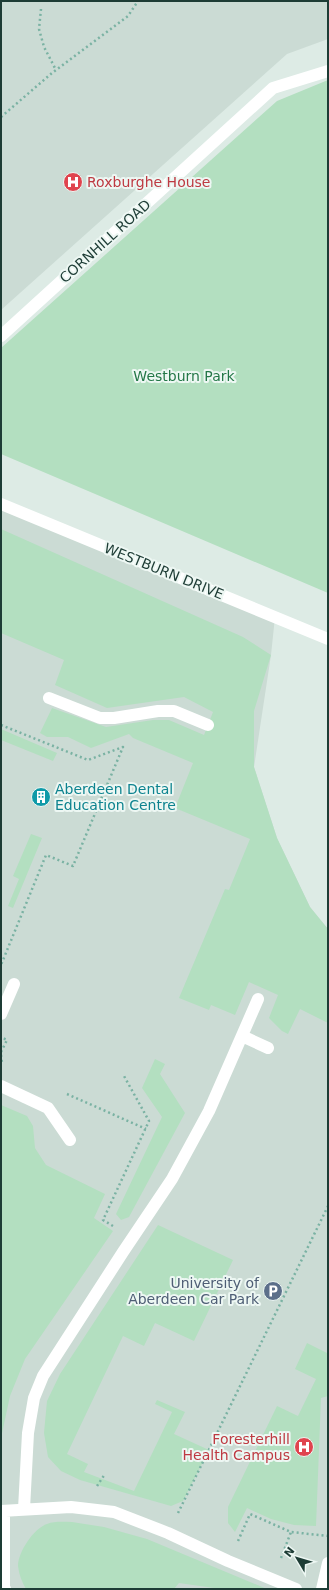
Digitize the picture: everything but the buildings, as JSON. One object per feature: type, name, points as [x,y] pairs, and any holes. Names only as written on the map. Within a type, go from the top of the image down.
[{"type":"street","name":"CORNHILL ROAD","points":[[1,336],[273,88],[323,73]]},
{"type":"street","name":"WESTBURN DRIVE","points":[[1,504],[328,639]]},
{"type":"street","points":[[49,698],[100,718],[114,718],[158,711],[174,711],[208,725]]},
{"type":"street","points":[[1,1014],[14,984]]},
{"type":"street","points":[[24,1509],[28,1433],[34,1398],[43,1376],[172,1179],[209,1111],[258,999]]},
{"type":"street","points":[[242,1036],[268,1048]]},
{"type":"street","points":[[1,1086],[48,1108],[70,1140]]},
{"type":"street","points":[[4,1588],[2,1511],[71,1506],[114,1512],[168,1533],[228,1561],[296,1589]]},
{"type":"street","points":[[322,1589],[328,1563]]},
{"type":"path","points":[[1,117],[56,70],[128,16],[138,1]]},
{"type":"path","points":[[41,9],[39,29],[44,47],[56,70]]},
{"type":"path","points":[[1,725],[88,760],[123,747],[73,866],[46,855],[1,965]]},
{"type":"path","points":[[1,1037],[7,1040],[1,1052]]},
{"type":"path","points":[[1,1055],[3,1065]]},
{"type":"path","points":[[124,1076],[149,1121],[103,1220],[132,1238]]},
{"type":"path","points":[[60,1091],[146,1129]]},
{"type":"path","points":[[168,1533],[328,1206]]},
{"type":"path","points":[[228,1561],[250,1514],[292,1532],[328,1536]]},
{"type":"path","points":[[273,1579],[292,1532]]},
{"type":"shaded area","name":"Roxburghe House","points":[[1,1],[328,1],[328,39],[287,54],[1,310]]},
{"type":"shaded area","points":[[1,504],[275,617],[271,655],[254,767],[277,838],[310,907],[328,929],[328,1589],[1,1589]]},
{"type":"green space","name":"Westburn Park","points":[[328,80],[328,593],[1,454],[1,348],[277,101]]},
{"type":"green space","points":[[1,529],[243,637],[271,655],[254,711],[254,767],[277,838],[310,907],[328,929],[328,1023],[300,1009],[288,1034],[282,1031],[269,1018],[278,995],[249,982],[235,1015],[211,1005],[209,1010],[179,998],[225,889],[229,890],[250,839],[175,808],[193,763],[133,738],[129,734],[91,748],[68,737],[47,737],[40,733],[52,708],[106,727],[153,720],[169,720],[204,735],[213,712],[184,697],[107,708],[55,685],[64,660],[1,633]]},
{"type":"green space","points":[[1,729],[57,753],[53,761],[1,740]]},
{"type":"green space","points":[[31,834],[42,838],[13,908],[8,906],[19,879],[13,876]]},
{"type":"green space","points":[[155,1059],[165,1064],[160,1074],[185,1113],[129,1217],[121,1220],[116,1214],[162,1117],[142,1088]]},
{"type":"green space","points":[[1,1105],[27,1116],[33,1126],[35,1148],[46,1165],[105,1194],[94,1218],[113,1231],[25,1359],[10,1396],[1,1438]]},
{"type":"green space","points":[[158,1225],[233,1260],[194,1341],[155,1323],[144,1346],[123,1336],[67,1454],[88,1464],[84,1472],[134,1491],[172,1412],[155,1404],[157,1400],[185,1412],[174,1434],[209,1450],[183,1501],[171,1506],[80,1480],[61,1471],[48,1457],[44,1433],[47,1401],[60,1374]]},
{"type":"green space","points":[[307,1343],[327,1353],[328,1351],[328,1396],[321,1398],[316,1526],[294,1525],[271,1519],[247,1508],[235,1532],[228,1523],[228,1507],[277,1406],[298,1416],[316,1379],[295,1369]]},
{"type":"green space","points":[[72,1522],[104,1527],[147,1539],[267,1589],[221,1589],[179,1583],[174,1589],[26,1589],[18,1566],[21,1554],[32,1535],[42,1526],[50,1523]]},
{"type":"place","name":"Roxburghe House","points":[[73,182]]},
{"type":"place","name":"Aberdeen Dental Education Centre","points":[[41,797]]},
{"type":"place","name":"University of Aberdeen Car Park","points":[[273,1291]]},
{"type":"place","name":"Foresterhill Health Campus","points":[[304,1447]]}]
